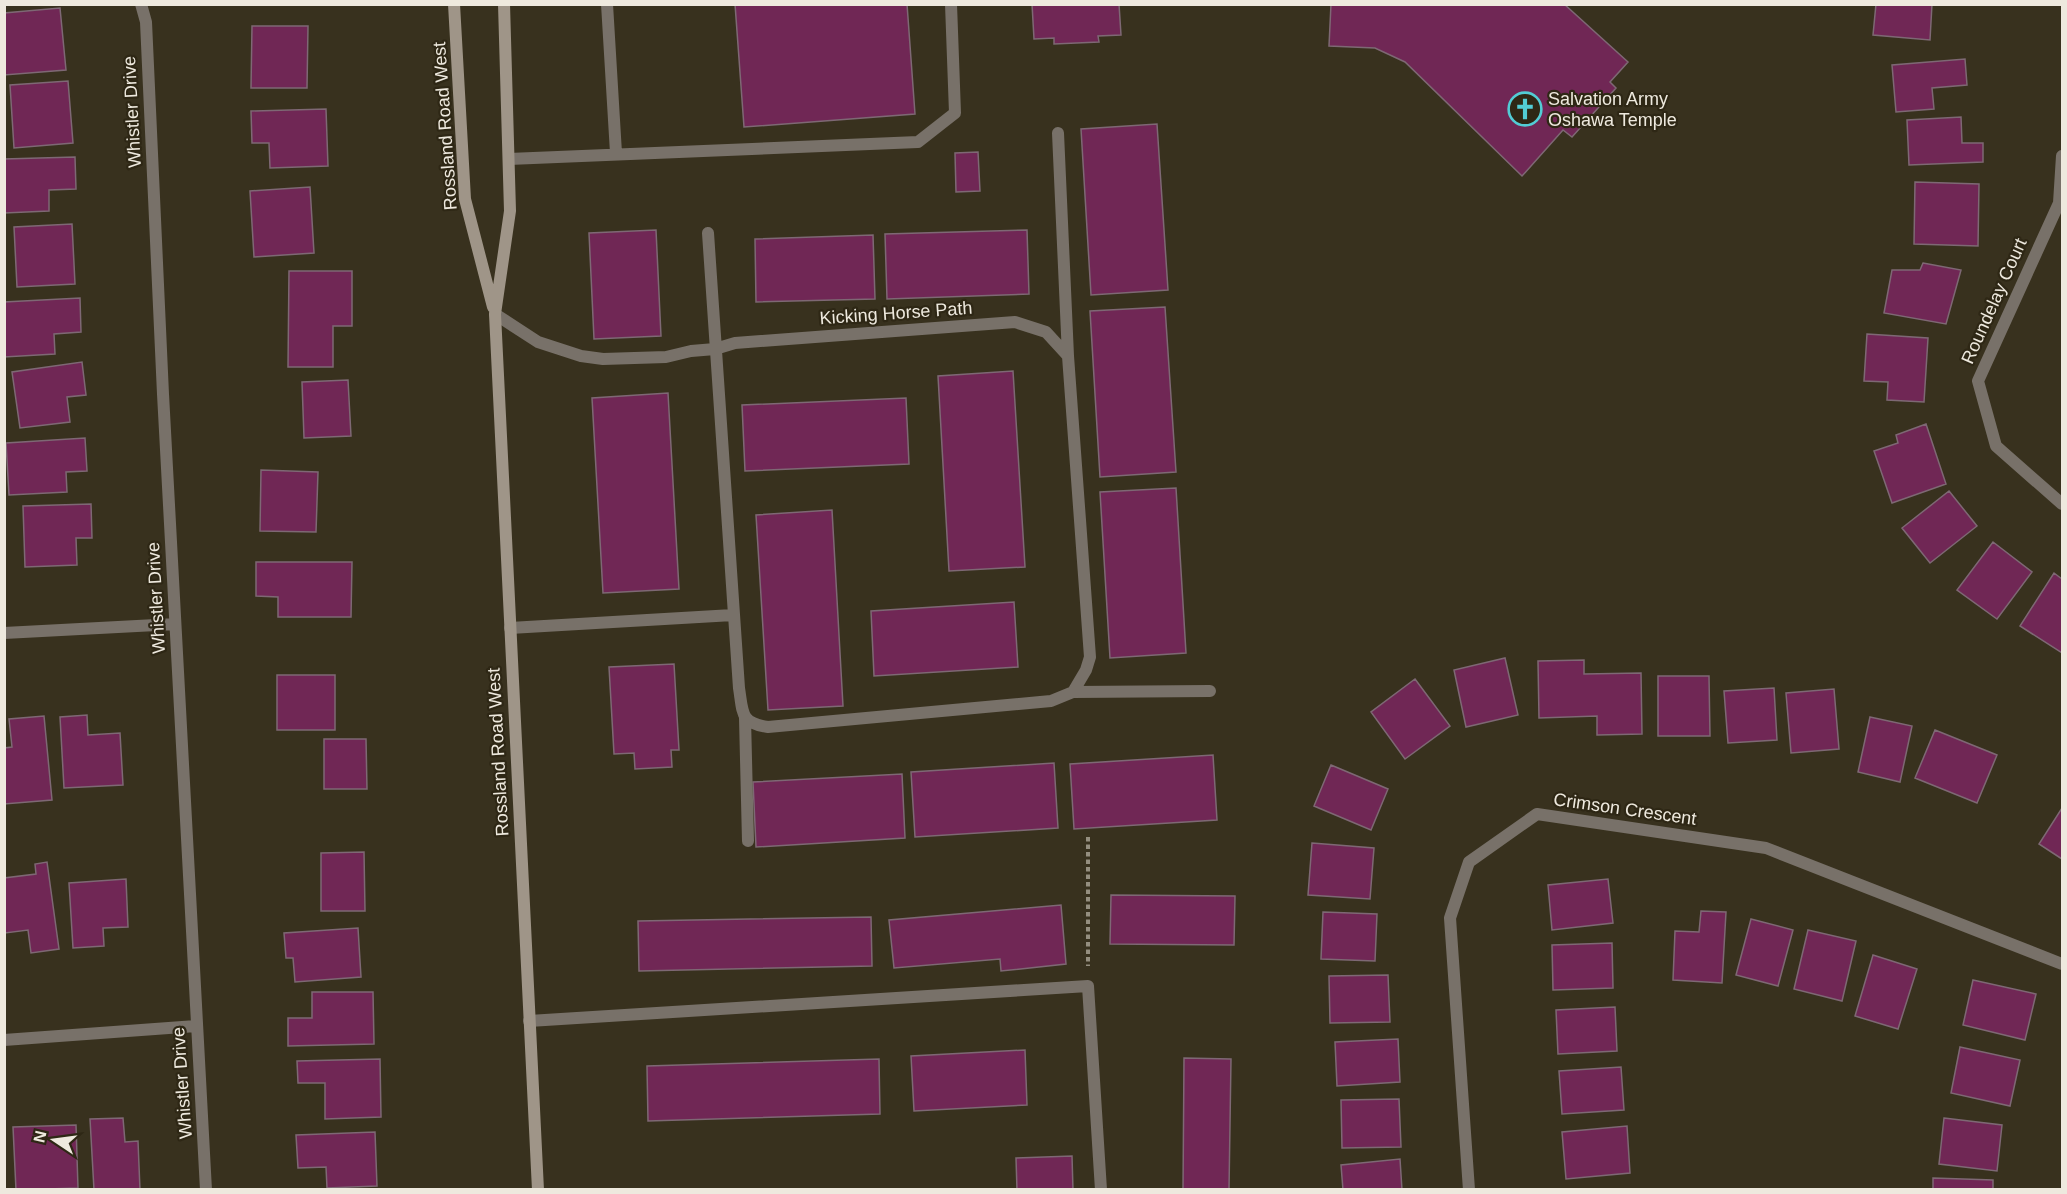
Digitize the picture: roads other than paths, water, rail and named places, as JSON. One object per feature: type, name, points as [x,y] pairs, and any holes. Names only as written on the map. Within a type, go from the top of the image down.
[{"type":"main road","name":"Rossland Road West","points":[[454,4],[465,199],[495,314]]},
{"type":"main road","name":"Rossland Road West","points":[[504,4],[510,211],[495,314],[538,1190]]},
{"type":"street","name":"Whistler Drive","points":[[141,4],[146,22],[175,624],[207,1190]]},
{"type":"street","points":[[607,4],[616,153]]},
{"type":"street","points":[[509,159],[918,142],[955,113],[951,4]]},
{"type":"street","points":[[1058,134],[1068,356],[1090,657],[1086,670],[1072,692]]},
{"type":"street","name":"Roundelay Court","points":[[2062,156],[2059,203],[1978,381],[1996,446],[2062,504]]},
{"type":"street","points":[[708,232],[738,688],[745,718],[748,841]]},
{"type":"street","name":"Kicking Horse Path","points":[[495,314],[538,342],[603,359],[666,357],[691,351],[715,349],[735,343],[1016,322],[1046,332],[1068,356]]},
{"type":"street","points":[[510,628],[733,615]]},
{"type":"street","points":[[4,633],[175,624]]},
{"type":"street","points":[[745,718],[754,725],[768,727],[1051,701],[1072,692],[1210,691]]},
{"type":"street","name":"Crimson Crescent","points":[[1469,1190],[1450,918],[1469,862],[1537,814],[1766,848],[2062,964]]},
{"type":"street","points":[[529,1021],[1088,986],[1101,1190]]},
{"type":"street","points":[[4,1040],[196,1026]]},
{"type":"place","name":"Salvation Army Oshawa Temple","points":[[1525,109]]}]
